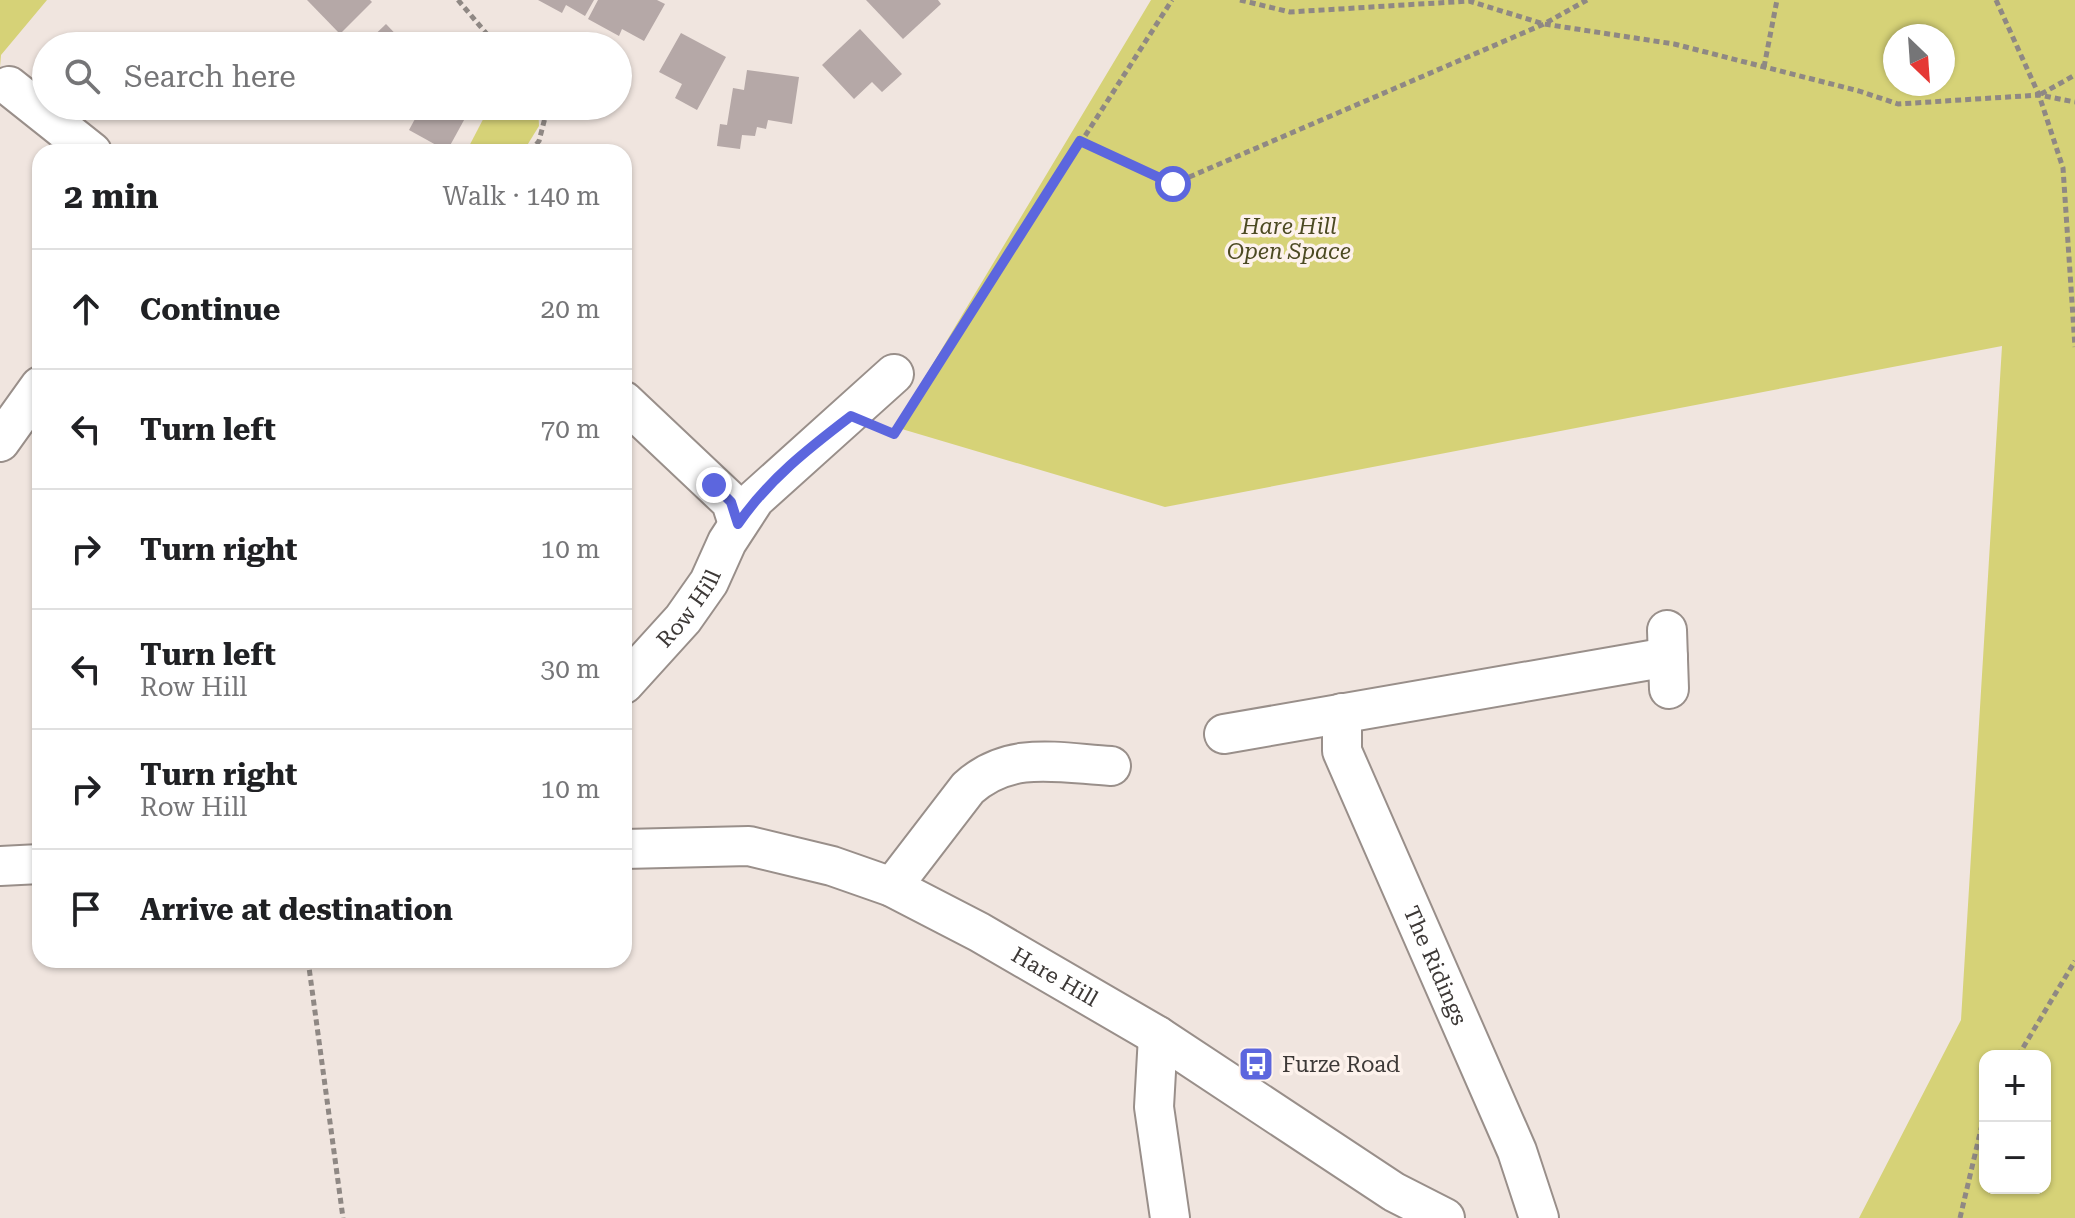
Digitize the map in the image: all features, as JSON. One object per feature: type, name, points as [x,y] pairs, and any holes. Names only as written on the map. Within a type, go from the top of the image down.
[{"type":"street","points":[[9,86],[32,104]]},
{"type":"street","points":[[52,120],[82,144]]},
{"type":"street","name":"Row Hill","points":[[632,675],[709,582],[738,524],[755,499],[806,450],[851,416],[911,378]]},
{"type":"street","points":[[0,442],[32,397]]},
{"type":"street","points":[[632,409],[731,502],[738,524]]},
{"type":"street","points":[[1224,734],[1668,659]]},
{"type":"street","name":"The Ridings","points":[[1342,713],[1342,751],[1517,1151],[1539,1218]]},
{"type":"street","points":[[892,887],[968,788],[982,775],[1025,760],[1111,766]]},
{"type":"street","name":"Hare Hill","points":[[632,849],[749,846],[832,866],[892,887],[979,932],[1158,1036],[1394,1192],[1445,1218]]},
{"type":"street","points":[[0,866],[32,864]]},
{"type":"street","points":[[1158,1036],[1154,1107],[1170,1218]]},
{"type":"path","points":[[458,0],[485,32]]},
{"type":"path","points":[[911,378],[1080,141],[1172,0]]},
{"type":"path","points":[[1239,0],[1290,12],[1469,1],[1544,24],[1674,44],[1898,104],[2039,95],[2075,102]]},
{"type":"path","points":[[1080,141],[1173,184],[1544,24],[1587,0]]},
{"type":"path","points":[[1764,67],[1777,0]]},
{"type":"path","points":[[1996,0],[2039,95],[2063,168],[2075,347]]},
{"type":"path","points":[[2039,95],[2075,75]]},
{"type":"path","points":[[537,144],[544,120]]},
{"type":"path","points":[[851,416],[894,434],[910,408]]},
{"type":"path","points":[[2022,1050],[2075,961]]},
{"type":"path","points":[[309,968],[343,1218]]},
{"type":"path","points":[[1960,1218],[1983,1122]]},
{"type":"green space","points":[[0,0],[47,0],[1,55],[0,67]]},
{"type":"green space","name":"Hare Hill Open Space","points":[[1151,0],[2075,0],[2075,1218],[1859,1218],[1961,1020],[2002,346],[1165,507],[895,427]]},
{"type":"green space","points":[[483,120],[539,120],[539,126],[528,144],[470,144]]},
{"type":"building","points":[[307,0],[372,2],[342,32],[338,32]]},
{"type":"building","points":[[538,0],[594,0],[585,16],[566,5],[562,13]]},
{"type":"building","points":[[598,0],[657,0],[665,4],[644,41],[632,32],[622,29],[621,32],[612,32],[588,19]]},
{"type":"building","points":[[866,0],[938,0],[941,4],[903,39]]},
{"type":"building","points":[[386,24],[394,32],[378,32]]},
{"type":"building","points":[[860,29],[902,74],[882,92],[872,82],[854,99],[822,65]]},
{"type":"building","points":[[681,33],[726,57],[697,110],[675,98],[682,84],[659,72]]},
{"type":"building","points":[[747,70],[799,77],[792,124],[768,120],[766,129],[757,127],[755,136],[742,135],[740,149],[717,146],[720,124],[727,125],[733,88],[744,90]]},
{"type":"building","points":[[414,120],[464,120],[451,144],[434,144],[409,130]]},
{"type":"place","name":"Furze Road","points":[[1256,1064]]},
{"type":"route","points":[[714,485],[731,502],[738,524],[755,499],[806,450],[851,416],[894,434],[1080,141],[1173,184]]}]
